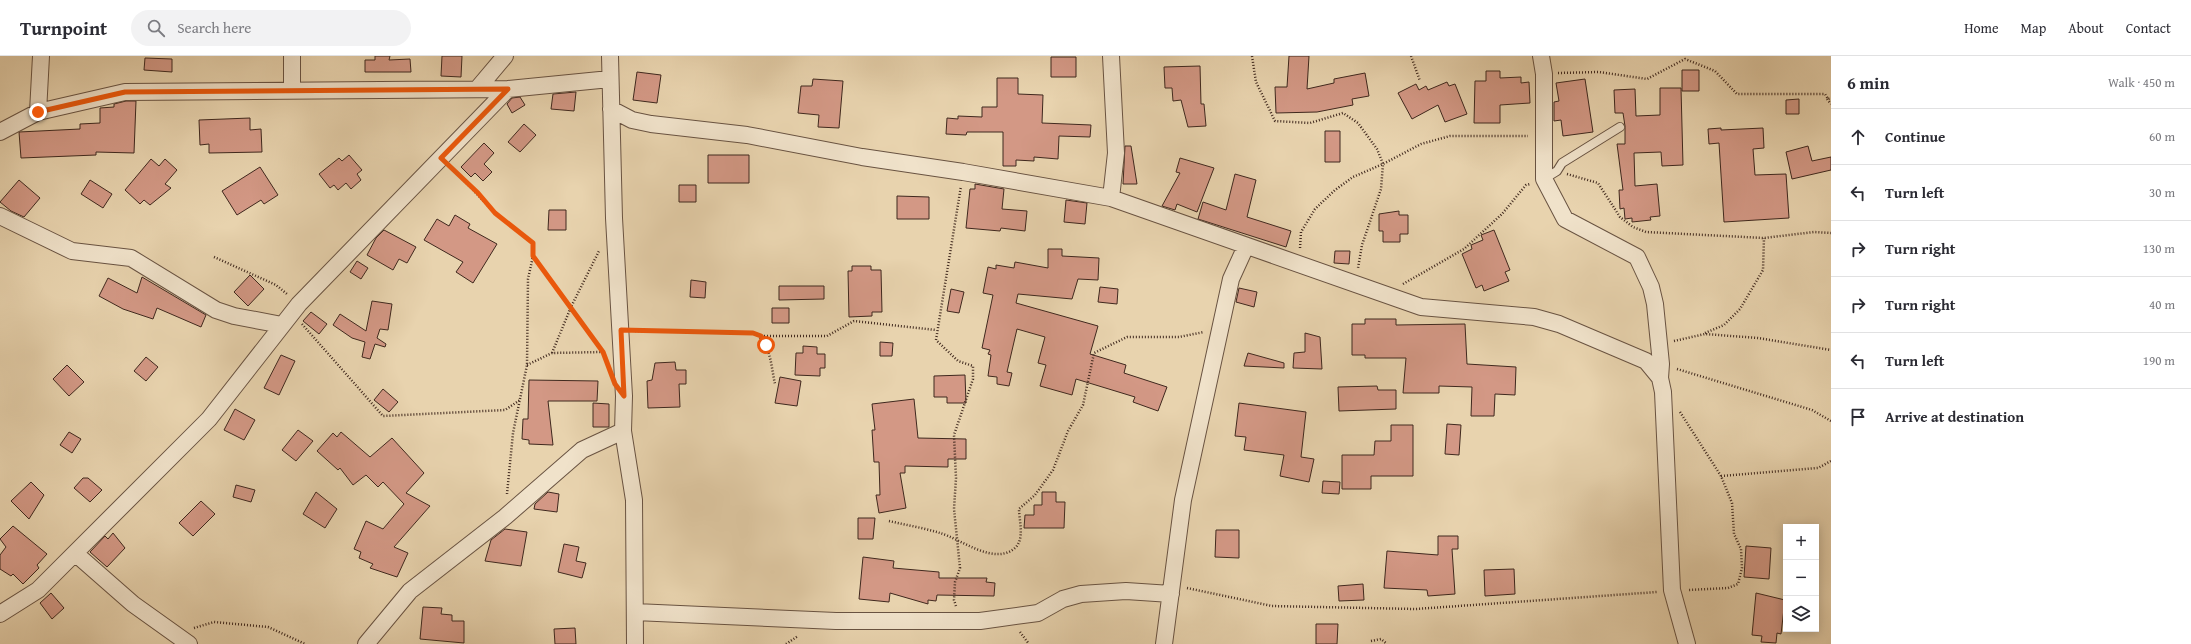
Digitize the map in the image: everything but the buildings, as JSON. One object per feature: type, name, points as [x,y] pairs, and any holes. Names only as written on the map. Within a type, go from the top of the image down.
[{"type":"street","points":[[38,112],[41,56]]},
{"type":"street","points":[[292,56],[292,90]]},
{"type":"street","points":[[478,88],[504,56]]},
{"type":"street","points":[[610,56],[614,218],[621,330],[623,431],[634,500],[635,644]]},
{"type":"street","points":[[1111,56],[1116,153],[1111,198]]},
{"type":"street","points":[[1541,56],[1544,74],[1545,136],[1551,175],[1565,219],[1637,257],[1651,287],[1655,304],[1661,378],[1672,590],[1687,644]]},
{"type":"street","points":[[0,132],[38,112],[125,92],[478,88],[508,89],[610,79]]},
{"type":"street","points":[[0,614],[38,590],[76,554],[209,419],[291,314],[508,89]]},
{"type":"street","points":[[611,109],[632,120],[651,124],[747,135],[862,158],[963,172],[1111,198],[1421,307],[1534,317],[1559,324],[1646,361],[1661,378]]},
{"type":"street","points":[[0,216],[72,251],[131,258],[216,310],[234,316],[291,314]]},
{"type":"street","points":[[1164,644],[1172,590],[1182,500],[1231,279],[1246,246]]},
{"type":"street","points":[[366,644],[410,591],[505,517],[582,450],[623,431]]},
{"type":"street","points":[[76,554],[133,604],[189,644]]},
{"type":"street","points":[[635,612],[836,621],[980,621],[1038,613],[1063,599],[1080,594],[1172,590]]},
{"type":"lane","points":[[1551,175],[1562,163],[1620,127]]},
{"type":"path","points":[[1252,56],[1256,82],[1275,122],[1310,123],[1343,113],[1358,123],[1377,149],[1383,164],[1381,189],[1362,245],[1355,284]]},
{"type":"path","points":[[1411,56],[1420,82]]},
{"type":"path","points":[[1544,74],[1599,72],[1647,79],[1685,59],[1715,71],[1737,94],[1825,94]]},
{"type":"path","points":[[1825,94],[1828,99],[1831,98]]},
{"type":"path","points":[[1825,94],[1828,102],[1831,104]]},
{"type":"path","points":[[1298,264],[1301,232],[1315,208],[1335,190],[1353,177],[1383,164],[1421,144],[1450,136],[1545,136]]},
{"type":"path","points":[[441,158],[478,193],[495,213],[533,243],[533,256],[528,279],[527,365],[513,433],[505,517]]},
{"type":"path","points":[[961,621],[954,600],[955,582],[960,568],[954,509],[956,478],[954,436],[973,378],[973,366],[958,361],[943,348],[936,340],[936,330],[943,300],[963,172]]},
{"type":"path","points":[[1384,295],[1464,249],[1502,214],[1526,185],[1551,175],[1598,183],[1620,217],[1633,227],[1646,232],[1764,238],[1814,232],[1831,233]]},
{"type":"path","points":[[1658,344],[1705,334],[1724,325],[1740,309],[1763,270],[1764,238]]},
{"type":"path","points":[[552,353],[571,307],[601,246]]},
{"type":"path","points":[[533,256],[603,352],[608,365]]},
{"type":"path","points":[[214,257],[276,285],[291,314],[383,416],[505,410],[521,400]]},
{"type":"path","points":[[621,330],[732,332],[753,333],[761,336],[827,336],[854,321],[936,330]]},
{"type":"path","points":[[889,521],[942,534],[987,553],[1007,553],[1016,547],[1021,538],[1019,509],[1035,495],[1053,470],[1068,432],[1083,405],[1094,353],[1128,337],[1179,337],[1220,329]]},
{"type":"path","points":[[1705,334],[1758,338],[1831,350]]},
{"type":"path","points":[[761,336],[766,345],[775,384]]},
{"type":"path","points":[[527,365],[552,353],[603,352]]},
{"type":"path","points":[[1661,378],[1812,410],[1831,421]]},
{"type":"path","points":[[1172,590],[1272,606],[1416,609],[1672,590],[1728,588],[1738,584],[1742,568],[1741,549],[1734,534],[1732,503],[1721,476],[1682,415],[1661,378]]},
{"type":"path","points":[[1721,476],[1818,468],[1831,462]]},
{"type":"path","points":[[176,634],[214,622],[268,627],[305,644]]},
{"type":"path","points":[[1371,641],[1381,639],[1387,644]]},
{"type":"route","points":[[38,112],[125,92],[478,88],[508,89],[441,158],[478,193],[495,213],[533,243],[533,256],[603,352],[615,384],[624,396],[621,330],[753,333],[761,336],[766,345]]}]
